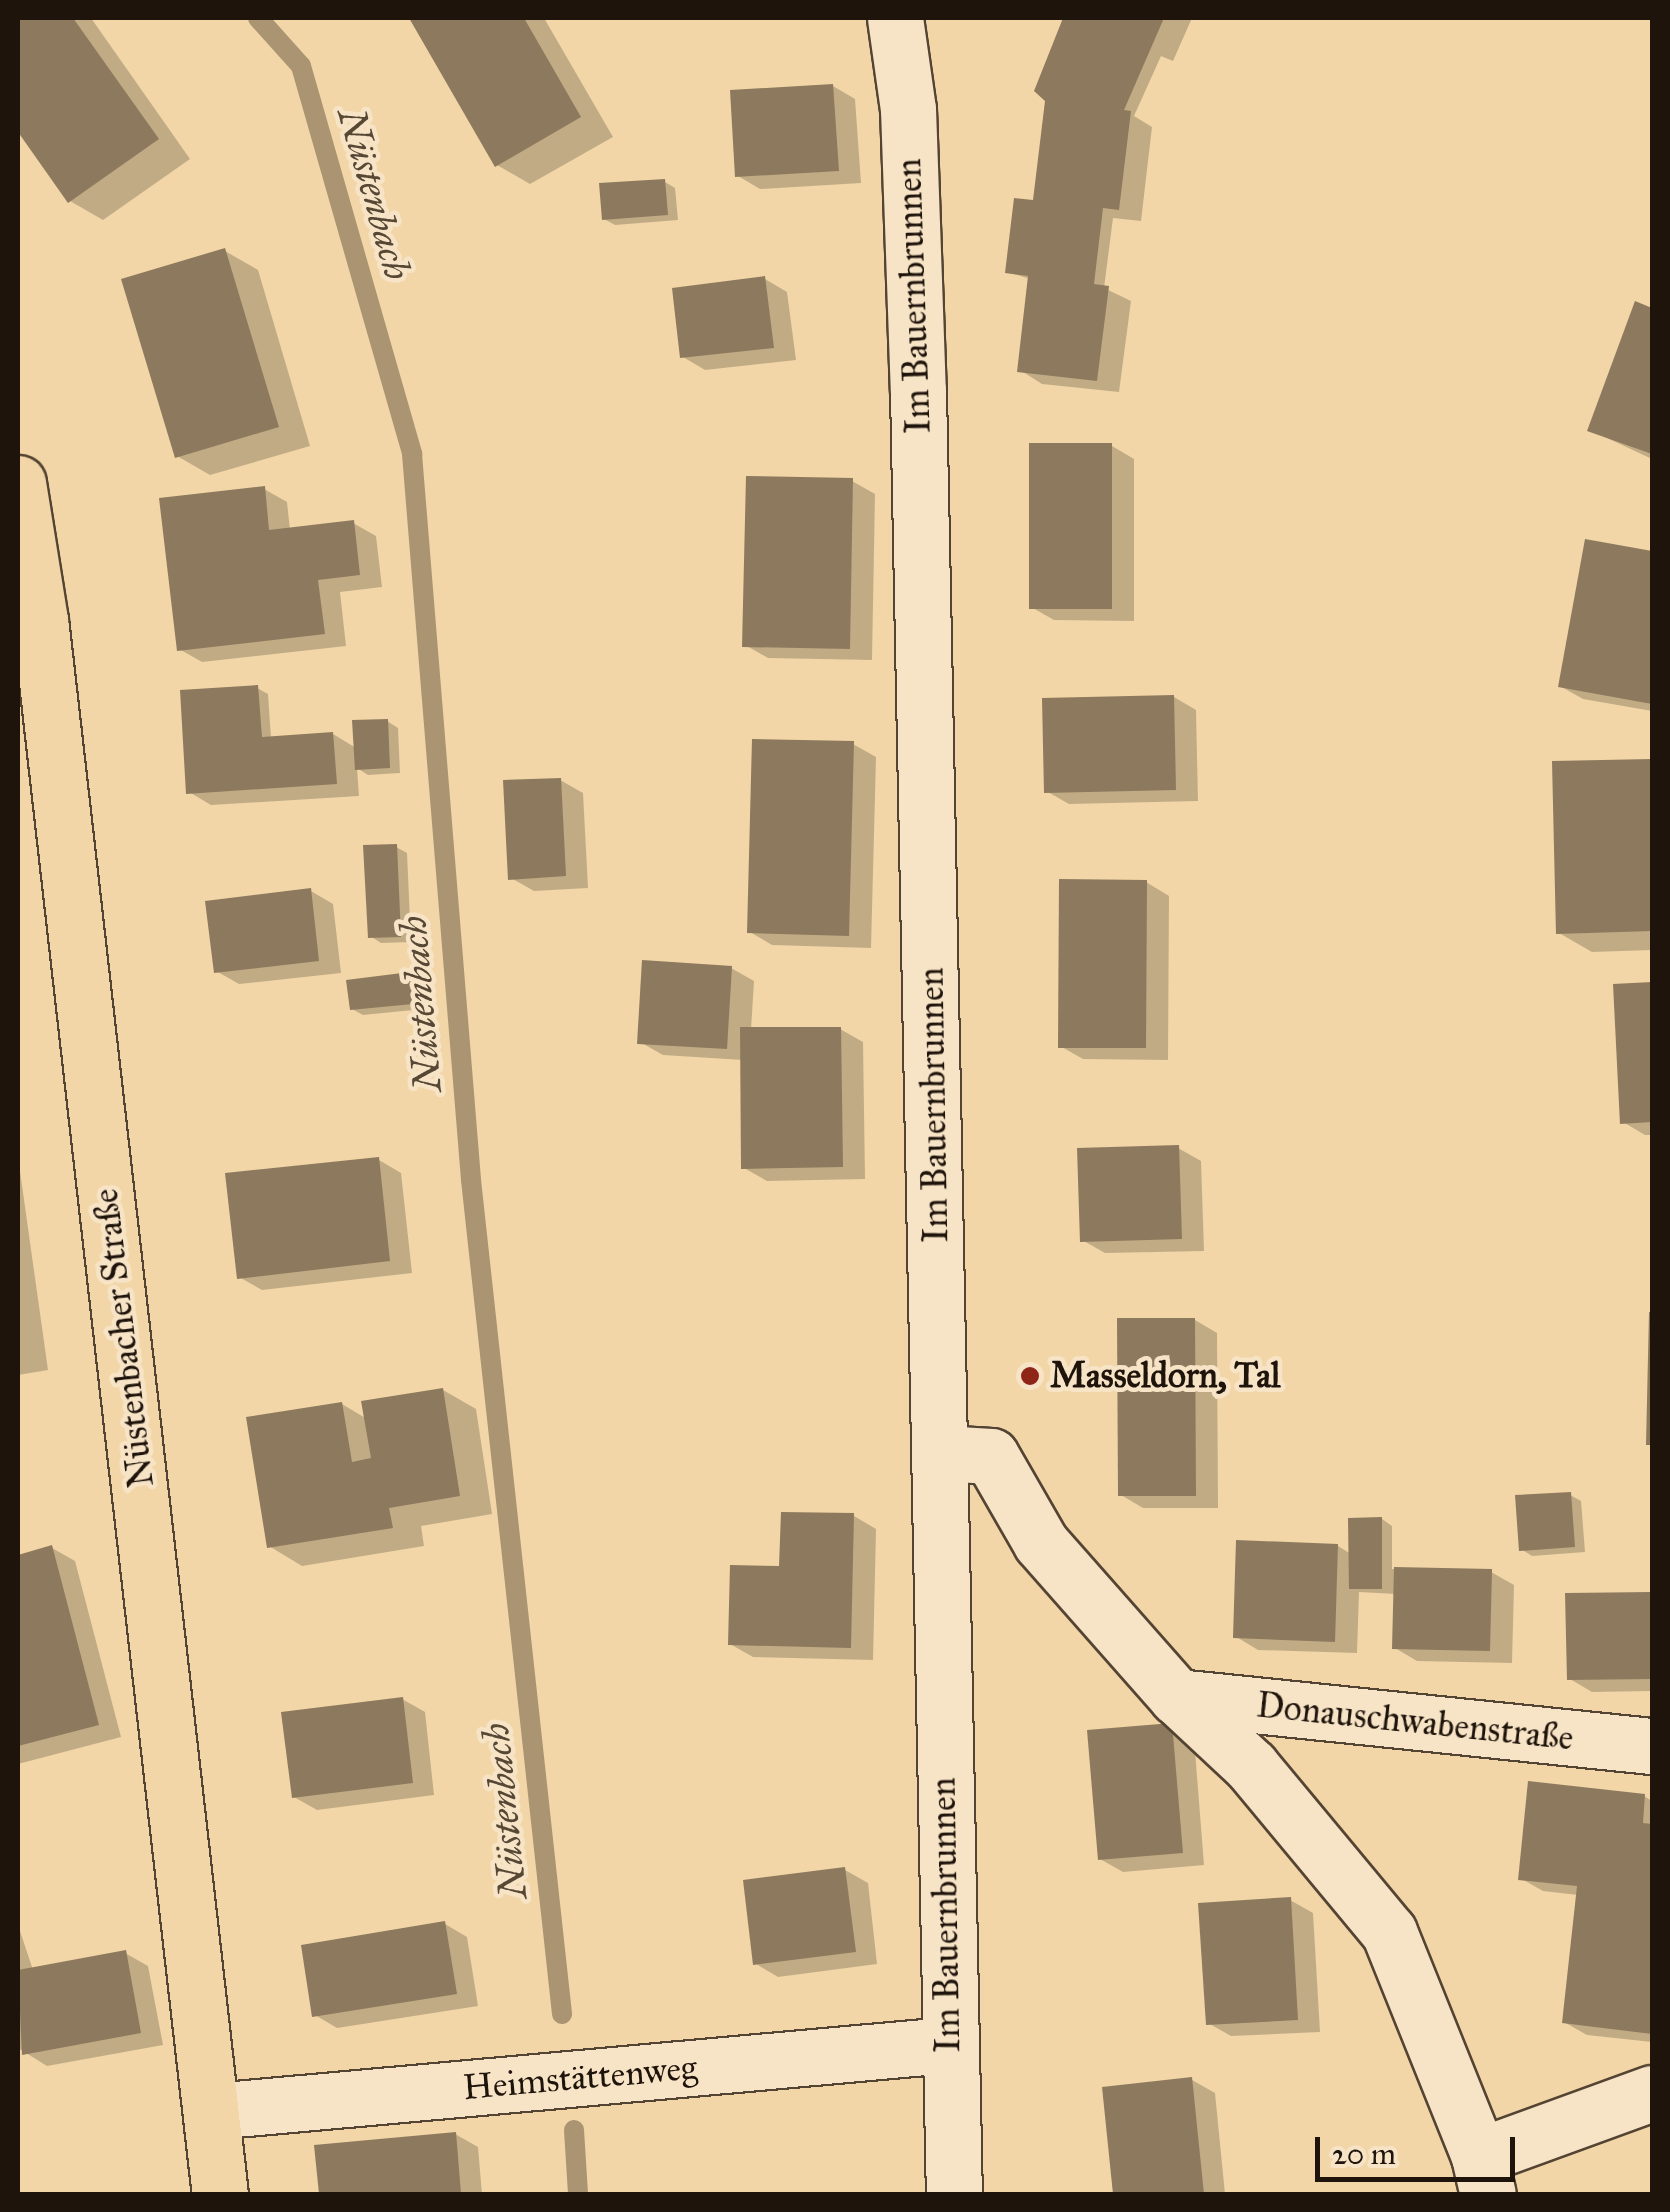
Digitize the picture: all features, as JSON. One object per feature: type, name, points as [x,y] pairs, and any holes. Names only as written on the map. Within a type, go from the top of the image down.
[{"type":"main road","name":"Nüstenbacher Straße","points":[[18,483],[40,620],[214,2111],[220,2194]]},
{"type":"street","name":"Im Bauernbrunnen","points":[[895,18],[908,109],[918,390],[942,1453],[946,2044],[954,2194]]},
{"type":"street","name":"Donauschwabenstraße","points":[[942,1453],[991,1456],[1040,1543],[1177,1698],[1250,1766],[1389,1932],[1484,2176]]},
{"type":"street","name":"Donauschwabenstraße","points":[[1177,1698],[1652,1746]]},
{"type":"street","name":"Heimstättenweg","points":[[214,2111],[946,2044]]},
{"type":"street","points":[[1484,2176],[1652,2093]]},
{"type":"building","points":[[18,18],[73,18],[159,139],[68,203],[18,132]]},
{"type":"building","points":[[409,18],[524,18],[581,117],[495,167]]},
{"type":"building","points":[[1063,18],[1164,18],[1124,110],[1131,111],[1119,210],[1103,208],[1094,284],[1109,286],[1097,381],[1017,372],[1028,276],[1005,273],[1014,198],[1033,200],[1045,101],[1034,91]]},
{"type":"building","points":[[833,84],[839,171],[735,177],[730,90]]},
{"type":"building","points":[[665,179],[668,215],[602,220],[599,183]]},
{"type":"building","points":[[225,248],[279,427],[175,458],[121,279]]},
{"type":"building","points":[[765,276],[774,348],[680,358],[672,288]]},
{"type":"building","points":[[1635,301],[1652,308],[1652,454],[1587,431]]},
{"type":"building","points":[[1029,443],[1112,443],[1112,609],[1029,609]]},
{"type":"building","points":[[746,476],[853,478],[850,649],[742,647]]},
{"type":"building","points":[[265,486],[269,530],[354,520],[360,575],[318,580],[325,634],[177,651],[159,498]]},
{"type":"building","points":[[1585,539],[1652,551],[1652,704],[1558,687]]},
{"type":"building","points":[[258,685],[262,737],[333,732],[337,784],[186,794],[180,690]]},
{"type":"building","points":[[1174,695],[1176,790],[1044,793],[1042,698]]},
{"type":"building","points":[[388,719],[390,768],[355,770],[352,720]]},
{"type":"building","points":[[752,739],[854,741],[849,936],[747,933]]},
{"type":"building","points":[[1652,759],[1652,931],[1556,934],[1552,761]]},
{"type":"building","points":[[561,778],[566,876],[508,880],[503,780]]},
{"type":"building","points":[[397,844],[401,937],[368,938],[363,845]]},
{"type":"building","points":[[1059,879],[1147,880],[1146,1048],[1058,1048]]},
{"type":"building","points":[[311,888],[319,961],[214,973],[205,901]]},
{"type":"building","points":[[642,960],[732,966],[727,1049],[637,1044]]},
{"type":"building","points":[[410,972],[413,1004],[350,1010],[346,980]]},
{"type":"building","points":[[1652,982],[1652,1122],[1620,1124],[1613,984]]},
{"type":"building","points":[[740,1027],[841,1027],[843,1167],[741,1169]]},
{"type":"building","points":[[1179,1145],[1182,1239],[1080,1242],[1077,1148]]},
{"type":"building","points":[[379,1157],[390,1261],[237,1279],[225,1173]]},
{"type":"building","points":[[1649,1312],[1652,1445],[1646,1445]]},
{"type":"building","points":[[1117,1318],[1195,1318],[1196,1496],[1118,1496]]},
{"type":"building","points":[[443,1388],[460,1496],[389,1508],[393,1528],[267,1548],[246,1417],[342,1402],[352,1462],[371,1458],[361,1401]]},
{"type":"building","points":[[1571,1492],[1575,1547],[1519,1551],[1515,1495]]},
{"type":"building","points":[[781,1512],[854,1513],[851,1648],[728,1645],[730,1565],[779,1566]]},
{"type":"building","points":[[1382,1517],[1382,1589],[1349,1589],[1348,1518]]},
{"type":"building","points":[[1236,1540],[1338,1544],[1335,1642],[1233,1638]]},
{"type":"building","points":[[52,1545],[99,1725],[18,1746],[18,1555]]},
{"type":"building","points":[[1394,1567],[1492,1569],[1490,1651],[1392,1649]]},
{"type":"building","points":[[1652,1592],[1652,1679],[1567,1680],[1565,1593]]},
{"type":"building","points":[[403,1697],[413,1783],[292,1798],[281,1712]]},
{"type":"building","points":[[1172,1723],[1183,1853],[1098,1860],[1087,1730]]},
{"type":"building","points":[[1528,1781],[1645,1794],[1643,1823],[1652,1824],[1652,2034],[1562,2023],[1577,1886],[1518,1880]]},
{"type":"building","points":[[845,1867],[856,1952],[753,1965],[743,1880]]},
{"type":"building","points":[[1291,1897],[1298,2020],[1206,2025],[1198,1903]]},
{"type":"building","points":[[445,1921],[457,1994],[312,2017],[301,1945]]},
{"type":"building","points":[[126,1950],[141,2033],[22,2055],[18,1970]]},
{"type":"building","points":[[1192,2077],[1204,2194],[1113,2194],[1102,2087]]},
{"type":"building","points":[[456,2132],[461,2194],[319,2194],[314,2145]]},
{"type":"waterway","name":"Nüstenbach","points":[[258,18],[301,66],[412,454],[471,1180],[562,2014]]},
{"type":"waterway","name":"Nüstenbach","points":[[574,2130],[578,2194]]},
{"type":"place","name":"Masseldorn, Tal","points":[[1030,1376]]}]
